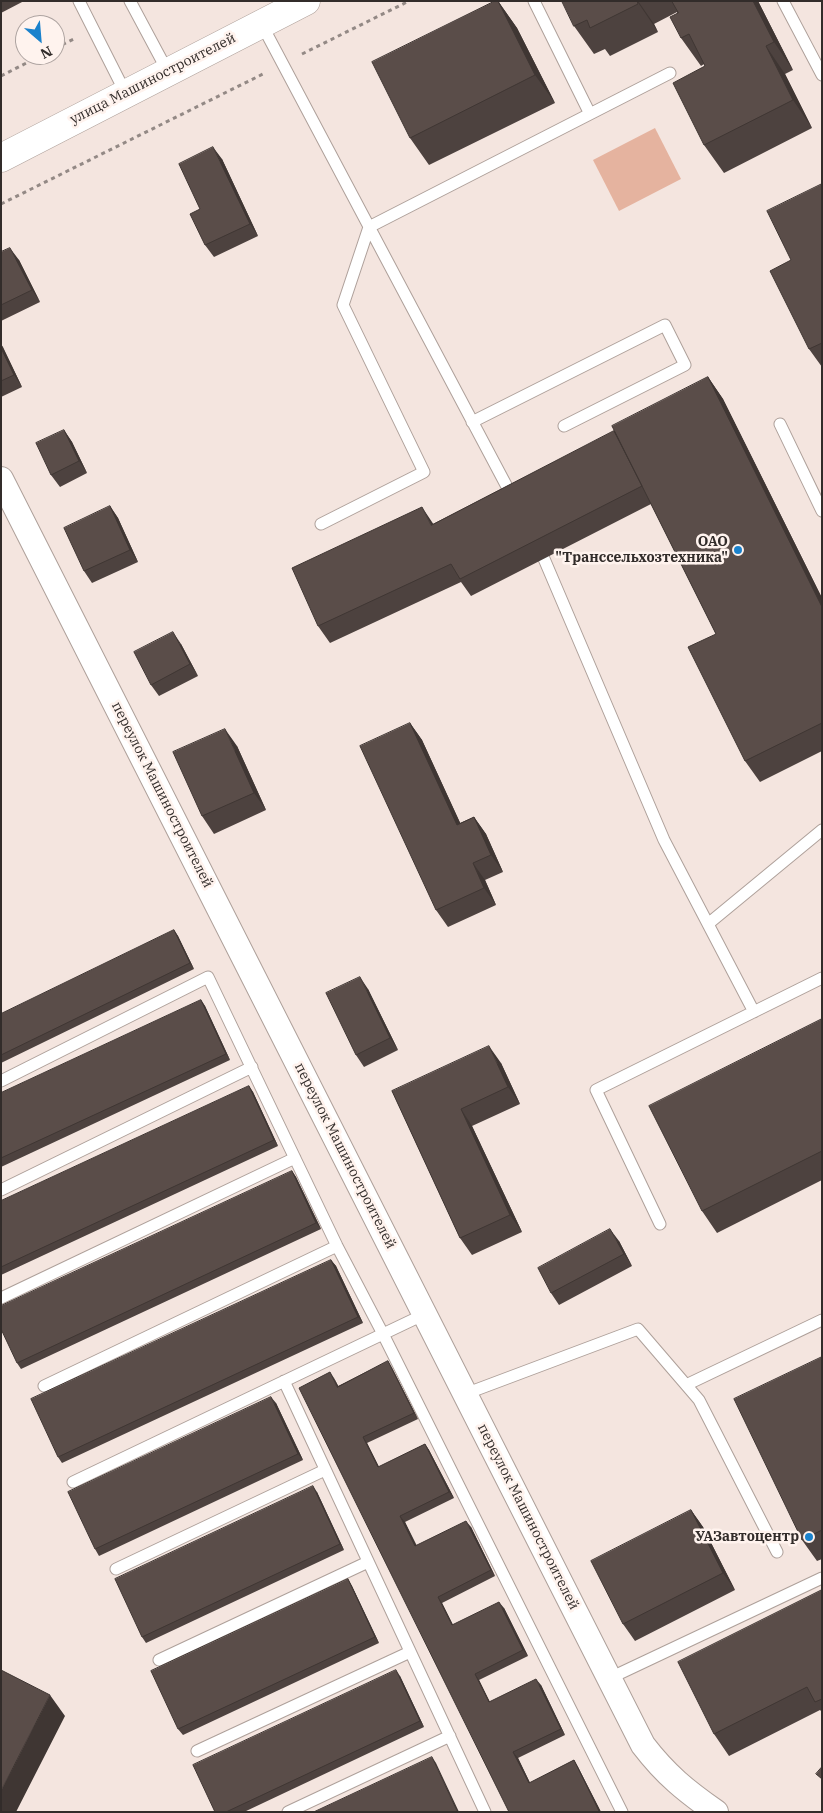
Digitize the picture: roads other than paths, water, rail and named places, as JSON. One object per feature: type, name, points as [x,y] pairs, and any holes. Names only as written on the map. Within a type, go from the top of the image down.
[{"type":"main road","name":"улица Машиностроителей","points":[[1,158],[306,1]]},
{"type":"street","name":"переулок Машиностроителей","points":[[1,479],[644,1745],[663,1770],[716,1812]]},
{"type":"lane","points":[[79,1],[126,94]]},
{"type":"lane","points":[[130,1],[168,72]]},
{"type":"lane","points":[[534,1],[590,114]]},
{"type":"lane","points":[[783,1],[822,75]]},
{"type":"lane","points":[[261,23],[520,512]]},
{"type":"lane","points":[[321,524],[424,472],[343,305],[369,227],[670,73]]},
{"type":"lane","points":[[472,422],[665,325],[685,365],[564,426]]},
{"type":"lane","points":[[780,424],[822,511]]},
{"type":"lane","points":[[533,535],[545,558],[664,840],[754,1012]]},
{"type":"lane","points":[[708,924],[822,830]]},
{"type":"lane","points":[[1,1081],[208,977],[337,1246],[383,1334],[622,1812]]},
{"type":"lane","points":[[660,1224],[596,1090],[822,978]]},
{"type":"lane","points":[[1,1190],[252,1067]]},
{"type":"lane","points":[[1,1298],[295,1158]]},
{"type":"lane","points":[[44,1386],[337,1246]]},
{"type":"lane","points":[[73,1482],[425,1314]]},
{"type":"lane","points":[[686,1386],[822,1320]]},
{"type":"lane","points":[[466,1394],[638,1329],[699,1400],[777,1552]]},
{"type":"lane","points":[[284,1382],[485,1812]]},
{"type":"lane","points":[[116,1569],[325,1470]]},
{"type":"lane","points":[[159,1660],[368,1562]]},
{"type":"lane","points":[[610,1678],[822,1578]]},
{"type":"lane","points":[[197,1751],[410,1652]]},
{"type":"lane","points":[[288,1812],[450,1736]]},
{"type":"place","name":"ОАО \"Транссельхозтехника\"","points":[[738,550]]},
{"type":"place","name":"УАЗавтоцентр","points":[[809,1537]]}]
